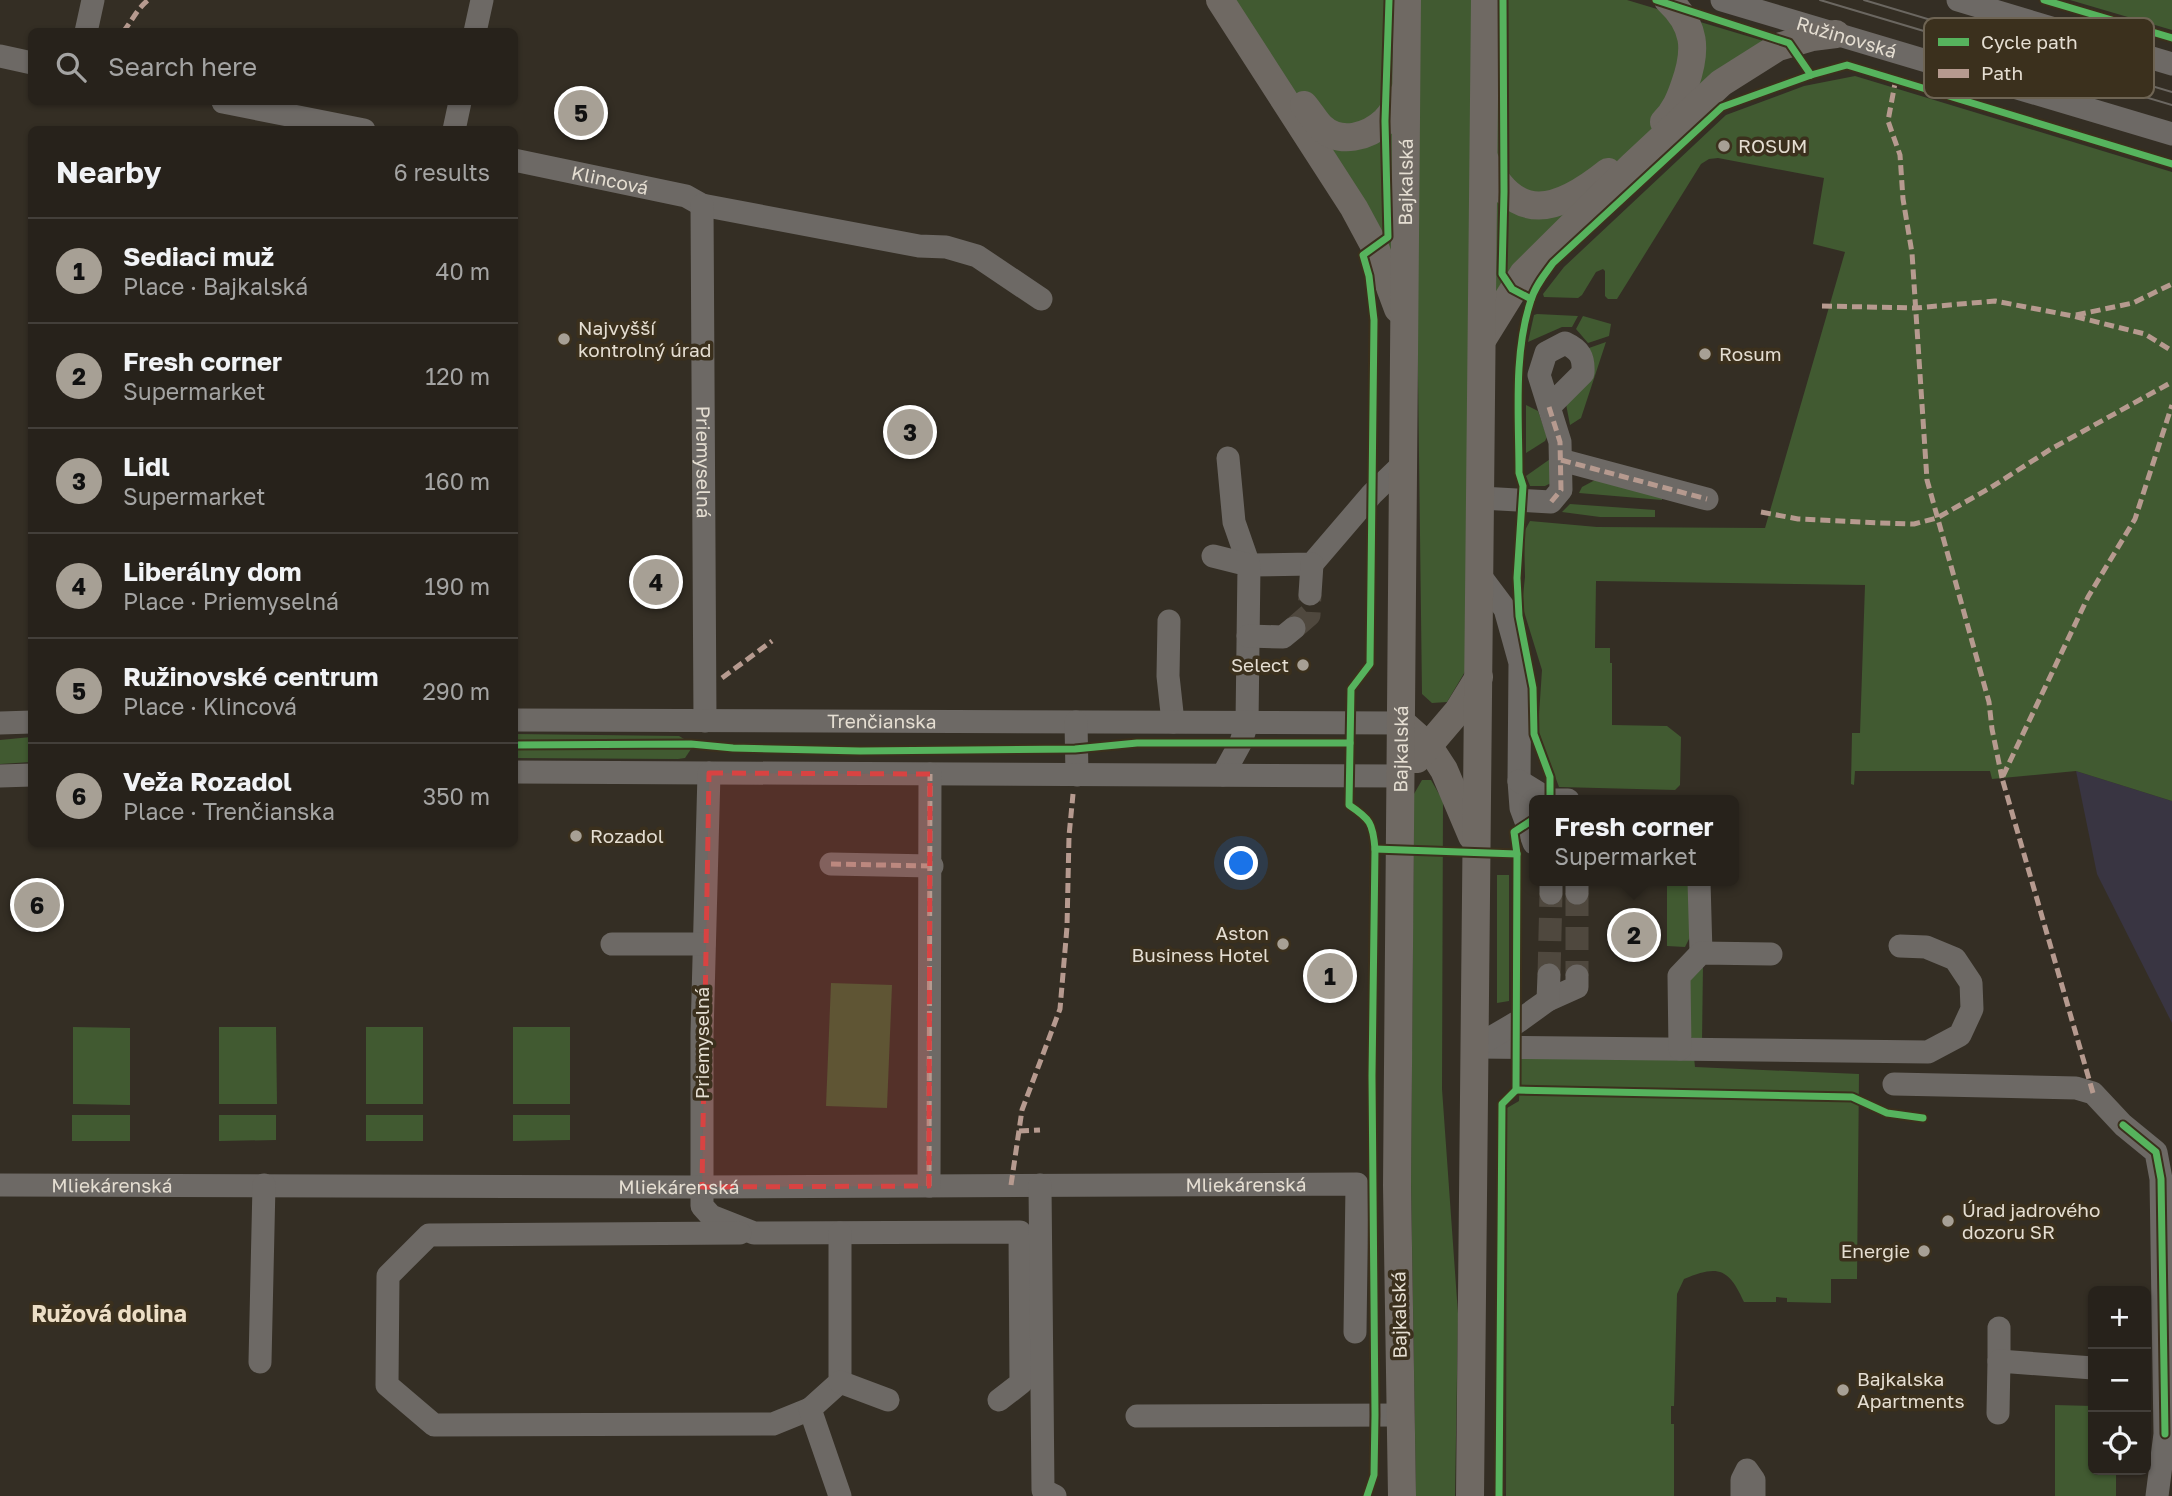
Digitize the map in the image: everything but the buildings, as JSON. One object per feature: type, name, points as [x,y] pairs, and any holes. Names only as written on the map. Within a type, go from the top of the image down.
[{"type":"main road","points":[[1220,0],[1354,208],[1375,247],[1404,323]]},
{"type":"main road","points":[[1234,0],[1322,128],[1333,134],[1352,138],[1374,129],[1385,121],[1406,89]]},
{"type":"main road","name":"Bajkalská","points":[[1402,1496],[1397,1172],[1407,0]]},
{"type":"main road","points":[[1470,1496],[1485,0]]},
{"type":"main road","points":[[1485,158],[1492,175],[1504,191],[1518,201],[1535,206],[1556,204],[1569,198],[1617,165],[1671,115],[1680,101],[1691,69],[1693,44],[1689,28],[1683,15],[1668,0]]},
{"type":"main road","points":[[1483,339],[1523,274],[1721,83],[1778,47],[1812,37],[1836,34]]},
{"type":"main road","points":[[1401,776],[1458,711],[1480,676]]},
{"type":"main road","points":[[1402,723],[1429,747],[1456,793],[1478,851]]},
{"type":"street","points":[[87,28],[93,0]]},
{"type":"street","points":[[476,28],[482,0]]},
{"type":"street","name":"Ružinovská","points":[[1722,0],[1924,60]]},
{"type":"street","points":[[1958,0],[2018,18]]},
{"type":"street","points":[[0,56],[28,62]]},
{"type":"street","points":[[2154,59],[2172,64]]},
{"type":"street","name":"Ružinovská","points":[[2051,98],[2172,134]]},
{"type":"street","points":[[238,105],[343,126]]},
{"type":"street","points":[[455,126],[459,105]]},
{"type":"street","name":"Klincová","points":[[518,161],[687,196],[702,205],[919,246],[946,247],[976,256],[1041,299]]},
{"type":"street","name":"Priemyselná","points":[[702,205],[705,721]]},
{"type":"street","points":[[1481,498],[1551,502],[1561,490],[1560,442],[1549,407]]},
{"type":"street","points":[[1223,775],[1241,742],[1247,723],[1250,565],[1234,522],[1228,458]]},
{"type":"street","points":[[1560,460],[1707,499]]},
{"type":"street","points":[[1310,594],[1312,565],[1372,494],[1402,465]]},
{"type":"street","points":[[1213,556],[1250,565],[1312,565]]},
{"type":"street","points":[[1480,576],[1505,609],[1520,663],[1519,781],[1521,808],[1529,830]]},
{"type":"street","points":[[1169,621],[1168,676],[1173,722]]},
{"type":"street","points":[[1248,636],[1283,636],[1294,628]]},
{"type":"street","name":"Trenčianska","points":[[518,720],[1402,723]]},
{"type":"street","points":[[0,723],[28,722]]},
{"type":"street","points":[[1076,722],[1077,775]]},
{"type":"street","points":[[518,772],[1401,776]]},
{"type":"street","name":"Priemyselná","points":[[702,1187],[704,944],[709,773]]},
{"type":"street","points":[[929,1186],[932,866],[930,774]]},
{"type":"street","points":[[0,776],[28,775]]},
{"type":"street","points":[[1519,781],[1542,795]]},
{"type":"street","points":[[831,864],[932,866]]},
{"type":"street","points":[[1680,1049],[1679,976],[1701,953],[1699,886]]},
{"type":"street","points":[[612,944],[704,944]]},
{"type":"street","points":[[1475,1047],[1928,1052],[1960,1035],[1972,1009],[1971,983],[1955,959],[1927,947],[1900,946]]},
{"type":"street","points":[[1701,953],[1771,954]]},
{"type":"street","points":[[1548,1000],[1549,975]]},
{"type":"street","points":[[1475,1047],[1548,1000],[1577,987],[1577,975]]},
{"type":"street","points":[[1894,1084],[2076,1088],[2093,1093],[2123,1125],[2156,1152],[2161,1179],[2154,1373],[2168,1429],[2157,1496]]},
{"type":"street","name":"Mliekárenská","points":[[0,1185],[702,1187],[1366,1183],[1355,1332]]},
{"type":"street","points":[[260,1362],[264,1185]]},
{"type":"street","points":[[1040,1185],[1043,1490],[1055,1496]]},
{"type":"street","points":[[702,1187],[702,1206],[711,1216],[754,1233]]},
{"type":"street","points":[[840,1233],[840,1381],[810,1409],[773,1424],[434,1425],[387,1385],[388,1276],[429,1235],[1020,1232],[1021,1383],[999,1400]]},
{"type":"street","points":[[1997,1413],[1999,1328]]},
{"type":"street","points":[[1999,1361],[2088,1368]]},
{"type":"street","points":[[840,1381],[888,1400]]},
{"type":"street","points":[[810,1409],[840,1496]]},
{"type":"street","points":[[1137,1416],[1401,1415]]},
{"type":"street","points":[[1742,1496],[1742,1480],[1747,1470],[1754,1480],[1754,1496]]},
{"type":"highlighted area","points":[[709,773],[930,774],[929,1186],[702,1187]]},
{"type":"shaded area","points":[[2076,771],[2172,801],[2172,1023],[2097,874]]},
{"type":"green space","points":[[1230,0],[1627,0],[1767,42],[1469,320],[1466,670],[1447,702],[1432,703],[1422,694],[1417,297]]},
{"type":"green space","points":[[2070,0],[2172,0],[2172,30],[2154,25],[2154,18],[2131,18]]},
{"type":"green space","points":[[1855,76],[2172,172],[2172,801],[2076,771],[1992,779],[1990,771],[1855,771],[1854,785],[1851,784],[1852,733],[1860,733],[1865,585],[1596,581],[1595,648],[1610,648],[1612,725],[1667,726],[1681,737],[1680,785],[1675,790],[1559,787],[1538,730],[1542,670],[1522,605],[1525,577],[1524,532],[1530,521],[1597,527],[1765,528],[1845,252],[1813,244],[1824,178],[1718,158],[1709,159],[1701,164],[1617,299],[1608,299],[1605,296],[1603,269],[1596,272],[1578,298],[1544,297],[1543,294],[1564,267],[1726,115],[1804,86]]},
{"type":"green space","points":[[1534,315],[1578,316],[1572,327],[1562,327],[1528,342]]},
{"type":"green space","points":[[1583,316],[1611,324],[1609,336],[1588,343],[1576,329]]},
{"type":"green space","points":[[1606,342],[1581,418],[1570,425],[1566,404],[1590,373],[1589,348]]},
{"type":"green space","points":[[1526,405],[1538,411],[1547,437],[1526,453]]},
{"type":"green space","points":[[1553,457],[1553,482],[1545,486],[1530,486],[1526,476]]},
{"type":"green space","points":[[1595,480],[1662,497],[1662,500],[1579,493],[1582,487]]},
{"type":"green space","points":[[1570,504],[1655,510],[1655,517],[1600,517],[1562,512]]},
{"type":"green space","points":[[518,734],[679,736],[689,742],[691,749],[685,758],[518,758]]},
{"type":"green space","points":[[28,737],[28,762],[0,764],[0,740]]},
{"type":"green space","points":[[1422,780],[1431,780],[1443,801],[1442,1089],[1458,1314],[1455,1496],[1416,1496],[1411,1182],[1414,794]]},
{"type":"green space","points":[[1497,875],[1509,875],[1509,1001],[1497,1003]]},
{"type":"green space","points":[[1667,886],[1692,886],[1691,935],[1685,947],[1667,946]]},
{"type":"green space","points":[[1703,965],[1702,1042],[1690,1037],[1686,982]]},
{"type":"green space","points":[[831,983],[892,985],[887,1108],[826,1106]]},
{"type":"green space","points":[[73,1027],[130,1028],[130,1105],[73,1104]]},
{"type":"green space","points":[[219,1027],[276,1027],[277,1104],[219,1104]]},
{"type":"green space","points":[[366,1027],[423,1027],[423,1104],[366,1104]]},
{"type":"green space","points":[[513,1027],[570,1027],[570,1104],[513,1104]]},
{"type":"green space","points":[[1521,1055],[1694,1057],[1695,1067],[1859,1074],[1857,1279],[1831,1279],[1831,1303],[1787,1302],[1787,1298],[1776,1297],[1776,1302],[1744,1302],[1733,1282],[1722,1273],[1706,1272],[1684,1279],[1677,1294],[1674,1406],[1671,1406],[1671,1424],[1674,1424],[1674,1496],[1506,1496],[1507,1108],[1519,1101]]},
{"type":"green space","points":[[72,1115],[130,1115],[130,1141],[72,1141]]},
{"type":"green space","points":[[219,1115],[276,1115],[276,1140],[219,1141]]},
{"type":"green space","points":[[366,1115],[423,1115],[423,1141],[366,1141]]},
{"type":"green space","points":[[513,1115],[570,1115],[570,1140],[513,1141]]},
{"type":"green space","points":[[2055,1405],[2088,1406],[2088,1475],[2116,1475],[2116,1496],[2055,1496]]},
{"type":"tunnel","points":[[1294,628],[1309,615],[1310,594]]},
{"type":"tunnel","points":[[1549,975],[1551,893]]},
{"type":"tunnel","points":[[1577,893],[1577,976]]},
{"type":"tram line","points":[[1820,0],[1924,31]]},
{"type":"tram line","points":[[1864,0],[1924,18]]},
{"type":"tram line","points":[[2154,87],[2172,92]]},
{"type":"tram line","points":[[2149,98],[2172,105]]},
{"type":"marked path","points":[[126,28],[148,0]]},
{"type":"marked path","points":[[1896,78],[1888,121],[1900,155],[1903,199],[1912,253],[1927,480],[1989,702],[2002,778]]},
{"type":"marked path","points":[[2076,315],[2133,303],[2172,284]]},
{"type":"marked path","points":[[1822,306],[1915,308],[1995,301],[2073,316],[2145,334],[2172,351]]},
{"type":"marked path","points":[[1761,512],[1798,519],[1879,523],[1914,524],[1937,518],[2051,449],[2172,382]]},
{"type":"marked path","points":[[2093,1093],[2002,778],[2088,597],[2135,519],[2172,405]]},
{"type":"marked path","points":[[1549,407],[1560,442],[1561,490],[1551,502]]},
{"type":"marked path","points":[[1561,460],[1707,499]]},
{"type":"marked path","points":[[722,678],[772,641]]},
{"type":"marked path","points":[[929,1186],[930,774]]},
{"type":"marked path","points":[[1011,1185],[1022,1110],[1060,1009],[1073,794]]},
{"type":"marked path","points":[[831,864],[932,866]]},
{"type":"marked path","points":[[1019,1131],[1040,1130]]},
{"type":"cycle path","points":[[1367,1496],[1374,1475],[1375,1415],[1372,1076],[1375,849],[1369,822],[1349,805],[1351,689],[1370,664],[1374,320],[1369,276],[1363,255],[1388,237],[1385,121],[1389,0]]},
{"type":"cycle path","points":[[1503,0],[1502,274],[1512,289],[1531,299]]},
{"type":"cycle path","points":[[1656,0],[1789,43],[1811,75]]},
{"type":"cycle path","points":[[2044,0],[2105,18]]},
{"type":"cycle path","points":[[2154,33],[2172,38]]},
{"type":"cycle path","points":[[1550,795],[1550,777],[1534,734],[1533,688],[1519,616],[1517,578],[1523,486],[1519,473],[1519,364],[1525,321],[1540,280],[1553,263],[1722,107],[1847,65],[1924,88]]},
{"type":"cycle path","points":[[1955,98],[2172,164]]},
{"type":"cycle path","points":[[518,745],[691,744],[733,748],[860,751],[1075,749],[1137,743],[1350,743]]},
{"type":"cycle path","points":[[1499,1496],[1502,1104],[1516,1090],[1517,854],[1514,832],[1529,822]]},
{"type":"cycle path","points":[[1375,849],[1517,854]]},
{"type":"cycle path","points":[[1516,1090],[1852,1097],[1887,1113],[1923,1118]]},
{"type":"cycle path","points":[[2123,1125],[2156,1152],[2161,1179],[2165,1434]]},
{"type":"place","name":"Ružinovské centrum","points":[[581,113]]},
{"type":"place","name":"ROSUM","points":[[1724,146]]},
{"type":"place","name":"Najvyšší kontrolný úrad","points":[[564,339]]},
{"type":"place","name":"Rosum","points":[[1705,354]]},
{"type":"place","name":"Lidl","points":[[910,432]]},
{"type":"place","name":"Liberálny dom","points":[[656,582]]},
{"type":"place","name":"Select","points":[[1303,665]]},
{"type":"place","name":"Rozadol","points":[[576,836]]},
{"type":"place","name":"Veža Rozadol","points":[[37,905]]},
{"type":"place","name":"Fresh corner","points":[[1634,935]]},
{"type":"place","name":"Aston Business Hotel","points":[[1283,944]]},
{"type":"place","name":"Sediaci muž","points":[[1330,976]]},
{"type":"place","name":"Úrad jadrového dozoru SR","points":[[1948,1221]]},
{"type":"place","name":"Energie","points":[[1924,1251]]},
{"type":"place","name":"Bajkalska Apartments","points":[[1843,1390]]},
{"type":"district","name":"Ružová dolina","points":[[109,1314]]}]
